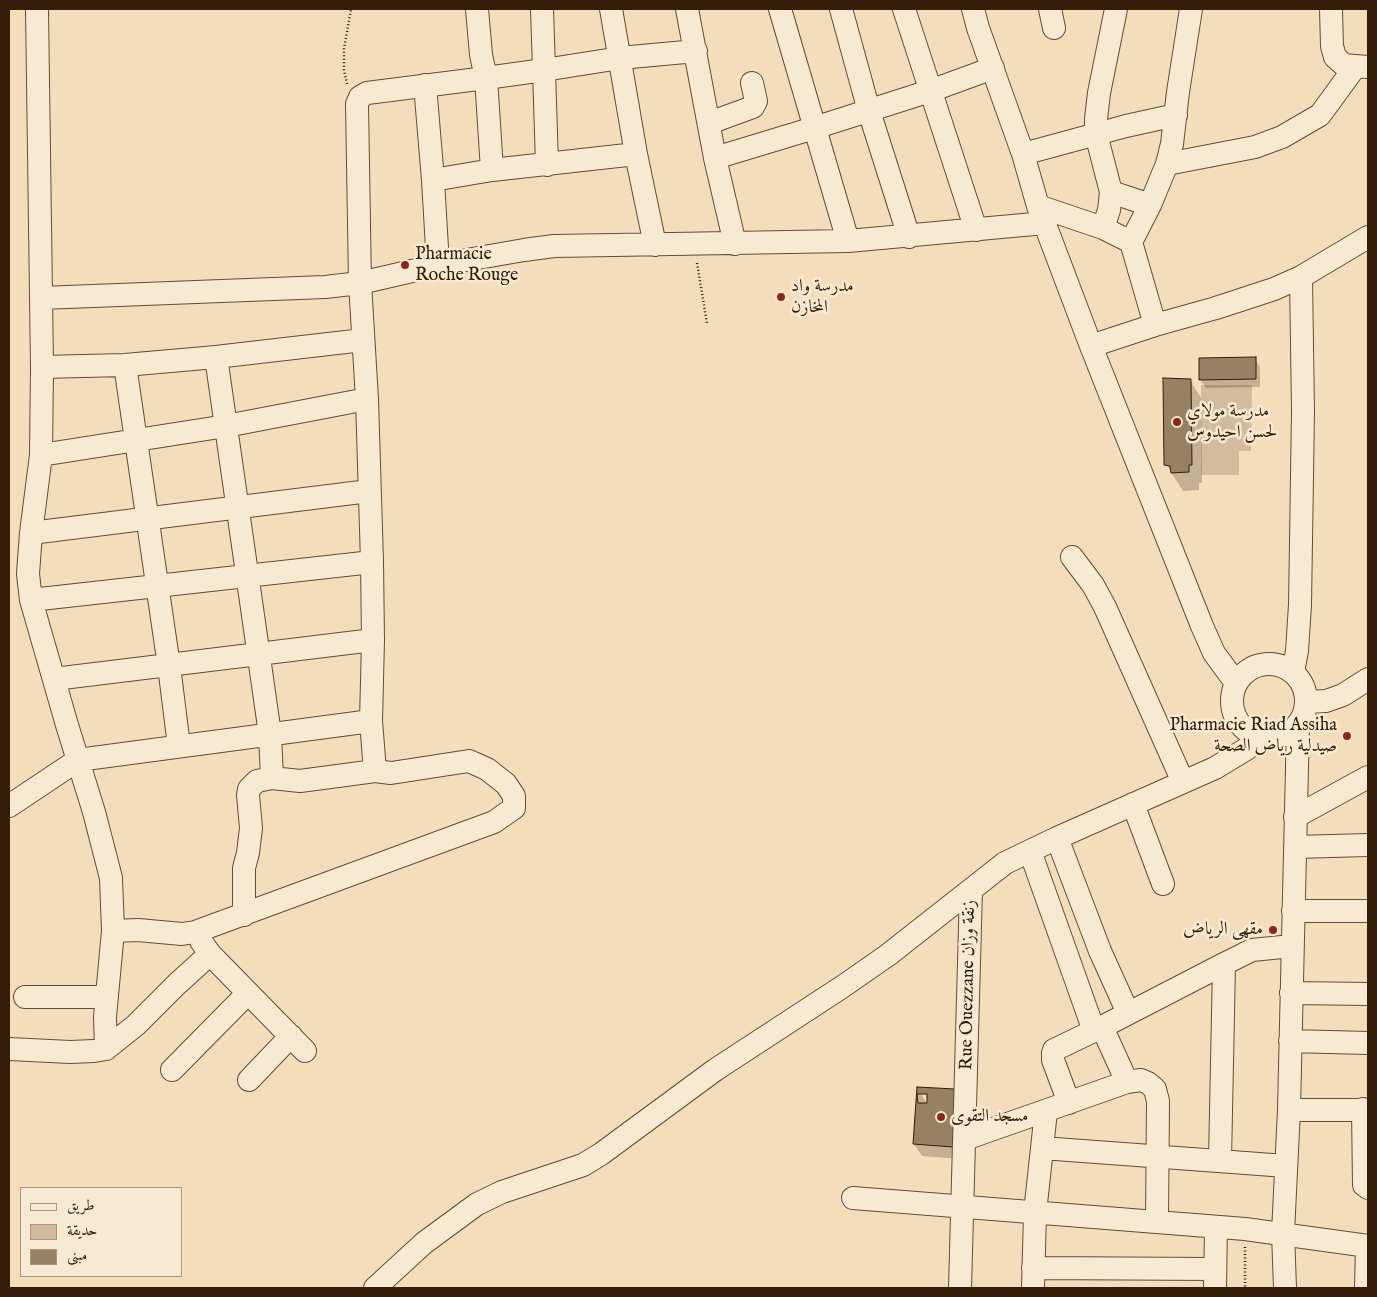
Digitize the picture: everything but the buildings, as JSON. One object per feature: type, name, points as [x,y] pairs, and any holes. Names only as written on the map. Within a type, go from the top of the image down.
[{"type":"street","points":[[37,9],[42,368],[41,455],[28,574],[32,600],[96,819],[111,878],[113,931],[106,997],[106,1049]]},
{"type":"street","points":[[477,9],[481,55],[486,78],[492,170]]},
{"type":"street","points":[[542,9],[547,164]]},
{"type":"street","points":[[611,9],[636,154],[655,245]]},
{"type":"street","points":[[687,9],[715,158],[735,244]]},
{"type":"street","points":[[780,9],[848,241]]},
{"type":"street","points":[[841,9],[868,111],[909,237]]},
{"type":"street","points":[[904,9],[976,230]]},
{"type":"street","points":[[973,9],[1042,215],[1092,346],[1202,626],[1214,652],[1236,683]]},
{"type":"street","points":[[1104,228],[1111,192],[1096,134],[1096,119],[1099,93],[1116,9]]},
{"type":"street","points":[[1155,325],[1130,242],[1150,204],[1167,164],[1176,116],[1191,9]]},
{"type":"street","points":[[1331,9],[1334,57],[1344,65],[1362,67]]},
{"type":"street","points":[[375,771],[371,721],[372,562],[360,283],[357,104],[360,97],[368,93],[620,58],[696,51]]},
{"type":"street","points":[[1167,164],[1256,147],[1282,137],[1320,115],[1362,67]]},
{"type":"street","points":[[715,158],[930,91],[993,68]]},
{"type":"street","points":[[709,123],[753,107],[756,101],[752,83]]},
{"type":"street","points":[[425,86],[438,266]]},
{"type":"street","points":[[1023,154],[1096,134],[1176,116]]},
{"type":"street","points":[[433,180],[492,170],[636,154]]},
{"type":"street","points":[[1111,192],[1150,204]]},
{"type":"street","points":[[41,298],[286,290],[360,283],[438,266],[554,246],[848,241],[976,230],[1042,215],[1104,228],[1130,242]]},
{"type":"street","points":[[1092,346],[1274,289],[1301,277],[1368,237]]},
{"type":"street","points":[[1293,672],[1299,630],[1300,585],[1303,411],[1301,277]]},
{"type":"street","points":[[42,368],[216,357],[363,340]]},
{"type":"street","points":[[216,357],[270,734],[272,778]]},
{"type":"street","points":[[125,364],[179,746]]},
{"type":"street","points":[[41,455],[226,426],[366,399]]},
{"type":"street","points":[[31,533],[369,491]]},
{"type":"street","points":[[1072,557],[1093,585],[1106,607],[1183,782]]},
{"type":"street","points":[[32,600],[372,562]]},
{"type":"street","points":[[54,679],[373,640]]},
{"type":"street","points":[[1262,664],[1278,664],[1293,672],[1304,685],[1307,702],[1306,710],[1298,725],[1277,737],[1260,737],[1245,729],[1239,723],[1233,708],[1233,691],[1236,683],[1247,671],[1262,664]]},
{"type":"street","points":[[1307,702],[1326,702],[1343,695],[1368,679]]},
{"type":"street","points":[[9,806],[78,760],[371,721]]},
{"type":"street","points":[[1284,1288],[1283,1233],[1289,1110],[1298,725]]},
{"type":"street","name":"Rue Ouezzane زنقة وزان","points":[[960,1288],[971,890],[1005,864],[1057,838],[1183,782],[1234,757],[1260,737]]},
{"type":"street","points":[[113,931],[138,930],[182,934],[195,932],[244,915],[494,822],[514,808],[514,796],[506,784],[487,769],[469,761],[391,772],[375,771],[300,781],[272,778],[257,781],[249,789],[248,795],[251,828],[244,868],[244,915]]},
{"type":"street","points":[[1295,817],[1368,777]]},
{"type":"street","points":[[1134,804],[1163,884]]},
{"type":"street","points":[[1057,838],[1100,950],[1128,1013]]},
{"type":"street","points":[[1295,847],[1368,845]]},
{"type":"street","points":[[1030,851],[1098,1029],[1127,1082]]},
{"type":"street","points":[[375,1288],[424,1243],[477,1204],[502,1192],[583,1165],[601,1154],[715,1070],[880,960],[971,890]]},
{"type":"street","points":[[1293,911],[1368,911]]},
{"type":"street","points":[[195,932],[210,954],[298,1044],[249,1080]]},
{"type":"street","points":[[1069,1103],[1053,1060],[1054,1050],[1252,950],[1292,946]]},
{"type":"street","points":[[9,1049],[70,1052],[106,1049],[136,1025],[210,954]]},
{"type":"street","points":[[1220,1161],[1224,964]]},
{"type":"street","points":[[172,1070],[248,992]]},
{"type":"street","points":[[1291,993],[1368,994]]},
{"type":"street","points":[[26,997],[106,997]]},
{"type":"street","points":[[1290,1041],[1368,1043]]},
{"type":"street","points":[[965,1139],[1127,1082],[1141,1080],[1148,1083],[1155,1089],[1158,1100],[1157,1222]]},
{"type":"street","points":[[1289,1110],[1366,1110],[1364,1185],[1368,1188]]},
{"type":"street","points":[[1046,1111],[1035,1213],[1033,1278],[1215,1279],[1216,1227]]},
{"type":"street","points":[[1042,1148],[1286,1166]]},
{"type":"street","points":[[853,1198],[1245,1229],[1368,1246],[1366,1288]]},
{"type":"path","points":[[350,9],[344,49],[344,70],[346,80],[357,104]]},
{"type":"path","points":[[693,244],[708,323]]},
{"type":"path","points":[[1245,1229],[1245,1288]]},
{"type":"green space","points":[[1201,385],[1252,385],[1251,451],[1239,451],[1239,475],[1201,475]]},
{"type":"place","name":"Pharmacie Roche Rouge","points":[[405,265]]},
{"type":"place","name":"مدرسة واد المخازن","points":[[781,297]]},
{"type":"place","name":"مدرسة مولاي لحسن احيدوس","points":[[1177,422]]},
{"type":"place","name":"Pharmacie Riad Assiha صيدلية رياض الصحة","points":[[1347,736]]},
{"type":"place","name":"مقهى الرياض","points":[[1273,930]]},
{"type":"place","name":"مسجد التقوى","points":[[941,1117]]}]
